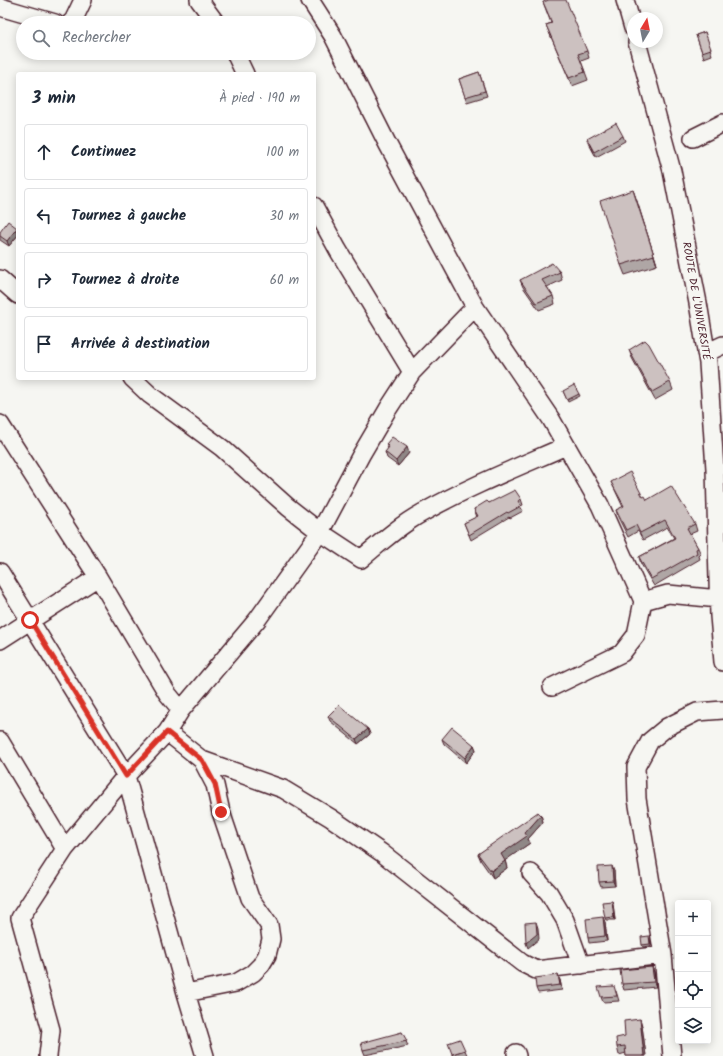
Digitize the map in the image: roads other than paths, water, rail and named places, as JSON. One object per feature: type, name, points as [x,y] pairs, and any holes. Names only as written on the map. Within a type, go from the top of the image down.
[{"type":"street","points":[[75,16],[83,0]]},
{"type":"street","points":[[198,0],[211,16]]},
{"type":"street","points":[[310,0],[333,36],[387,144],[475,307],[552,419],[600,505],[643,601],[636,635],[622,653],[552,687]]},
{"type":"street","points":[[625,0],[628,12]]},
{"type":"street","points":[[0,7],[30,16]]},
{"type":"street","name":"ROUTE DE L'UNIVERSITÉ","points":[[639,48],[672,171],[706,353],[715,469],[719,599],[723,662]]},
{"type":"street","points":[[238,60],[243,72]]},
{"type":"street","points":[[693,138],[723,122]]},
{"type":"street","points":[[316,210],[338,250],[412,372]]},
{"type":"street","points":[[0,279],[16,293]]},
{"type":"street","points":[[48,1056],[51,1030],[20,918],[65,849],[126,776],[167,732],[181,710],[257,620],[320,532],[365,448],[412,372],[475,307]]},
{"type":"street","points":[[706,353],[723,345]]},
{"type":"street","points":[[134,380],[150,394],[222,448],[288,507],[320,532],[360,559],[391,534],[421,514],[487,480],[566,446]]},
{"type":"street","points":[[0,424],[98,577],[167,693],[181,710]]},
{"type":"street","points":[[0,572],[126,776],[205,1056]]},
{"type":"street","points":[[0,640],[98,577]]},
{"type":"street","points":[[643,601],[668,594],[719,599]]},
{"type":"street","points":[[672,1056],[663,955],[637,799],[636,767],[650,741],[666,727],[697,712],[723,710]]},
{"type":"street","points":[[167,732],[202,760],[283,789],[331,818],[382,853],[522,963],[536,970],[663,955]]},
{"type":"street","points":[[0,741],[65,849]]},
{"type":"street","points":[[186,993],[236,983],[253,973],[267,954],[271,939],[269,925],[250,898],[221,812],[215,784],[202,760]]},
{"type":"street","points":[[531,873],[549,893],[565,920],[581,965]]}]
